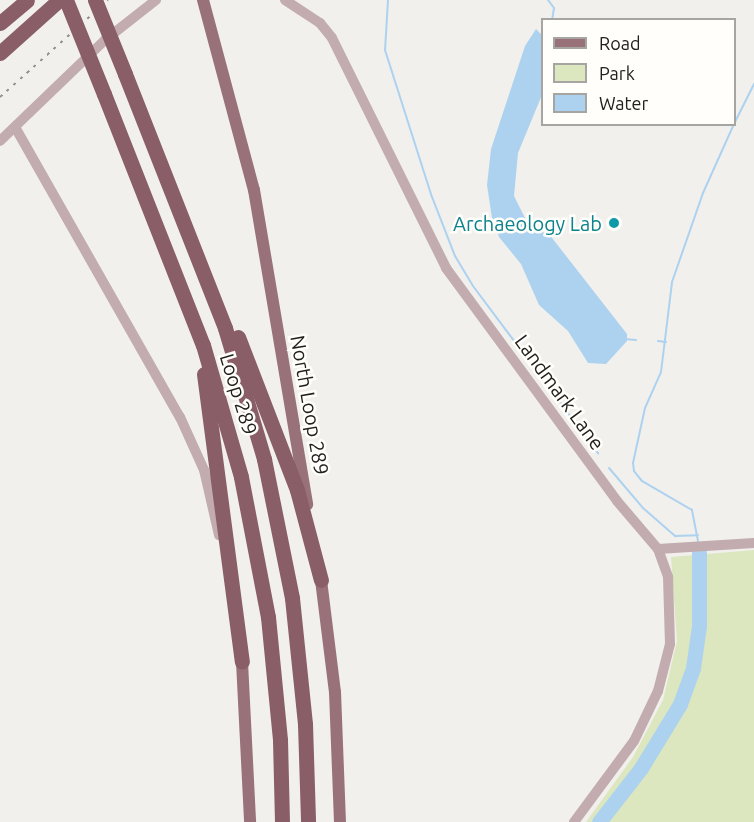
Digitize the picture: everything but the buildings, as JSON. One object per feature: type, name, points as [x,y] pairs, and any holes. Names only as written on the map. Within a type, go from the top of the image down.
[{"type":"highway","points":[[0,23],[27,0]]},
{"type":"highway","points":[[0,53],[59,0]]},
{"type":"highway","name":"Loop 289","points":[[66,0],[186,298],[229,432],[258,560],[275,678],[282,822]]},
{"type":"highway","name":"Loop 289","points":[[95,0],[187,227],[239,368],[278,517],[302,677],[308,822]]},
{"type":"highway","points":[[187,227],[229,317],[284,451],[321,580]]},
{"type":"highway","points":[[186,298],[202,362],[214,434],[242,662]]},
{"type":"main road","name":"North Loop 289","points":[[203,0],[255,190],[321,580],[335,692],[340,822]]},
{"type":"main road","points":[[242,662],[250,822]]},
{"type":"street","points":[[0,141],[105,40],[156,0]]},
{"type":"street","name":"Landmark Lane","points":[[285,0],[320,23],[333,38],[446,268],[617,501],[658,549],[671,593],[670,644],[663,676],[634,741],[574,822]]},
{"type":"street","points":[[15,127],[197,451],[212,502],[242,662]]},
{"type":"street","points":[[658,549],[754,543]]},
{"type":"green space","points":[[754,550],[754,822],[586,822],[633,757],[663,700],[677,641],[671,557]]},
{"type":"water","points":[[536,29],[541,34],[541,97],[518,153],[514,196],[529,226],[549,234],[627,334],[627,341],[606,364],[588,363],[568,331],[539,305],[521,264],[499,237],[492,218],[487,185],[491,149],[525,46]]},
{"type":"waterway","points":[[388,0],[385,50],[432,197],[455,256],[473,286],[598,453]]},
{"type":"waterway","points":[[548,0],[554,8],[552,18]]},
{"type":"waterway","points":[[736,120],[754,84]]},
{"type":"waterway","points":[[698,541],[692,510],[642,481],[634,471],[633,463],[645,408],[661,372],[672,282],[703,193],[733,126]]},
{"type":"waterway","points":[[624,339],[636,340]]},
{"type":"waterway","points":[[658,341],[666,342]]},
{"type":"waterway","points":[[609,468],[643,508],[675,536],[698,535]]},
{"type":"waterway","points":[[599,822],[641,768],[680,704],[693,668],[699,626],[699,552]]},
{"type":"railway","points":[[0,97],[108,0]]},
{"type":"place","name":"Archaeology Lab","points":[[614,223]]}]
